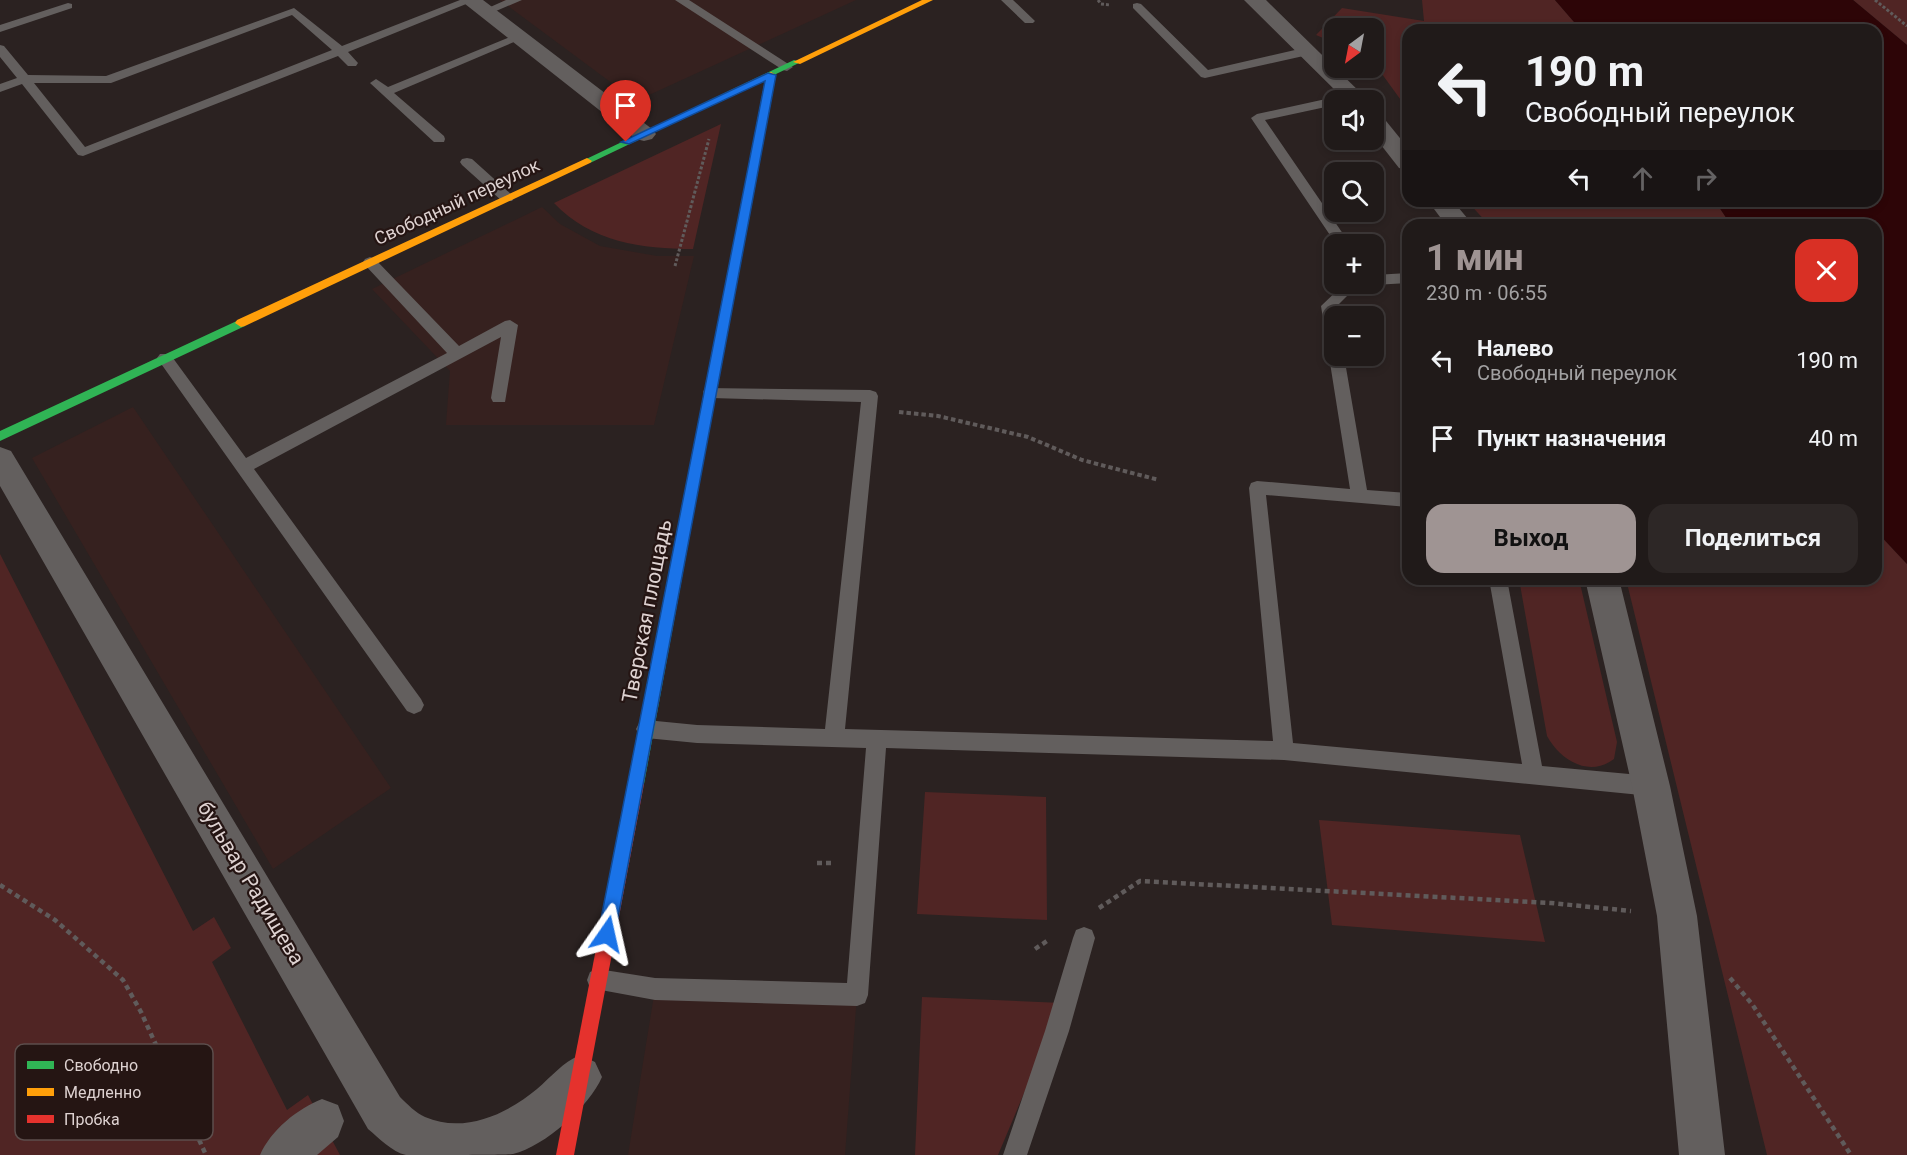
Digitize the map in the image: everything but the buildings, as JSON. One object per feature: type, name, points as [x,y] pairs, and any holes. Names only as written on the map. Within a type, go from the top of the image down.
[{"type":"street","name":"Свободный переулок","points":[[0,436],[929,0]]},
{"type":"street","points":[[1254,0],[1308,51],[1338,90]]},
{"type":"street","points":[[475,4],[644,134]]},
{"type":"street","name":"Тверская площадь","points":[[565,1155],[771,75]]},
{"type":"street","points":[[1384,133],[1402,156]]},
{"type":"street","points":[[1445,207],[1455,219]]},
{"type":"street","name":"бульвар Радищева","points":[[0,459],[384,1113],[410,1134],[425,1140],[460,1146],[479,1143],[516,1131],[534,1120],[551,1107],[580,1077]]},
{"type":"street","points":[[1603,585],[1651,786],[1677,916],[1702,1155]]},
{"type":"street","points":[[283,1155],[322,1121]]},
{"type":"lane","points":[[0,50],[83,152],[340,51],[475,4],[516,0]]},
{"type":"lane","points":[[681,0],[787,67]]},
{"type":"lane","points":[[1007,0],[1029,21]]},
{"type":"lane","points":[[0,29],[68,6]]},
{"type":"lane","points":[[1137,6],[1205,74],[1308,51]]},
{"type":"lane","points":[[0,88],[24,80],[108,80],[294,11],[352,63]]},
{"type":"lane","points":[[439,139],[381,88],[517,37]]},
{"type":"lane","points":[[1324,104],[1257,118],[1336,234]]},
{"type":"lane","points":[[467,162],[507,198]]},
{"type":"lane","points":[[370,262],[457,354]]},
{"type":"lane","points":[[1384,279],[1402,278]]},
{"type":"lane","points":[[1328,306],[1341,294]]},
{"type":"lane","points":[[243,467],[510,325],[498,398]]},
{"type":"lane","points":[[165,358],[414,705]]},
{"type":"lane","points":[[1338,366],[1360,496]]},
{"type":"lane","points":[[711,392],[870,396],[834,738]]},
{"type":"lane","points":[[1284,751],[1257,488],[1402,500]]},
{"type":"lane","points":[[1499,585],[1533,776]]},
{"type":"lane","points":[[646,729],[697,734],[1284,751],[1651,786]]},
{"type":"lane","points":[[598,980],[655,989],[857,995],[877,739]]},
{"type":"lane","points":[[1015,1155],[1057,1031],[1084,938]]},
{"type":"path","points":[[1875,0],[1907,26]]},
{"type":"path","points":[[675,266],[710,135],[700,140]]},
{"type":"path","points":[[868,409],[938,416],[1028,436],[1082,460],[1159,480]]},
{"type":"path","points":[[1092,912],[1140,881],[1551,903],[1677,916]]},
{"type":"path","points":[[0,885],[55,920],[123,980],[156,1044]]},
{"type":"path","points":[[1035,949],[1054,937]]},
{"type":"path","points":[[1722,969],[1752,1004],[1851,1155]]},
{"type":"path","points":[[199,1140],[206,1155]]},
{"type":"shaded area","points":[[500,0],[856,0],[636,101]]},
{"type":"shaded area","points":[[1422,0],[1555,0],[1576,24],[1402,24],[1402,102],[1384,77],[1384,18],[1332,18],[1342,8],[1424,21]]},
{"type":"shaded area","points":[[1555,0],[1853,0],[1882,24],[1576,24]]},
{"type":"shaded area","points":[[1853,0],[1907,0],[1907,45]]},
{"type":"shaded area","points":[[1882,24],[1907,45],[1907,564],[1882,537],[1882,219],[1727,219],[1719,207],[1882,207]]},
{"type":"shaded area","points":[[1324,27],[1324,38],[1316,35]]},
{"type":"shaded area","points":[[721,124],[693,249],[636,245],[618,241],[584,227],[554,203]]},
{"type":"shaded area","points":[[542,207],[560,224],[600,246],[657,256],[694,256],[654,425],[446,425],[450,371],[372,289]]},
{"type":"shaded area","points":[[1472,207],[1719,207],[1727,219],[1484,219]]},
{"type":"shaded area","points":[[133,407],[391,788],[273,869],[32,458]]},
{"type":"shaded area","points":[[1882,537],[1907,564],[1907,1155],[1767,1155],[1627,585],[1882,585]]},
{"type":"shaded area","points":[[0,554],[193,931],[214,917],[231,948],[212,962],[287,1110],[308,1095],[340,1155],[0,1155]]},
{"type":"shaded area","points":[[1520,585],[1580,585],[1617,742],[1614,759],[1595,767],[1576,764],[1559,752],[1547,736]]},
{"type":"shaded area","points":[[925,792],[1046,797],[1047,920],[917,914]]},
{"type":"shaded area","points":[[1319,820],[1520,835],[1545,942],[1332,925]]},
{"type":"shaded area","points":[[655,989],[857,995],[845,1155],[628,1155]]},
{"type":"shaded area","points":[[922,997],[1062,1003],[998,1155],[915,1155]]},
{"type":"traffic: fast","points":[[587,161],[797,62]]},
{"type":"traffic: fast","points":[[0,436],[241,323]]},
{"type":"traffic: fast","points":[[636,784],[689,507]]},
{"type":"traffic: slow","points":[[797,62],[929,0]]},
{"type":"traffic: slow","points":[[689,507],[771,75]]},
{"type":"traffic: slow","points":[[241,323],[587,161]]},
{"type":"traffic: jam","points":[[565,1155],[636,784]]},
{"type":"route","points":[[607,934],[771,75],[626,142]]}]
